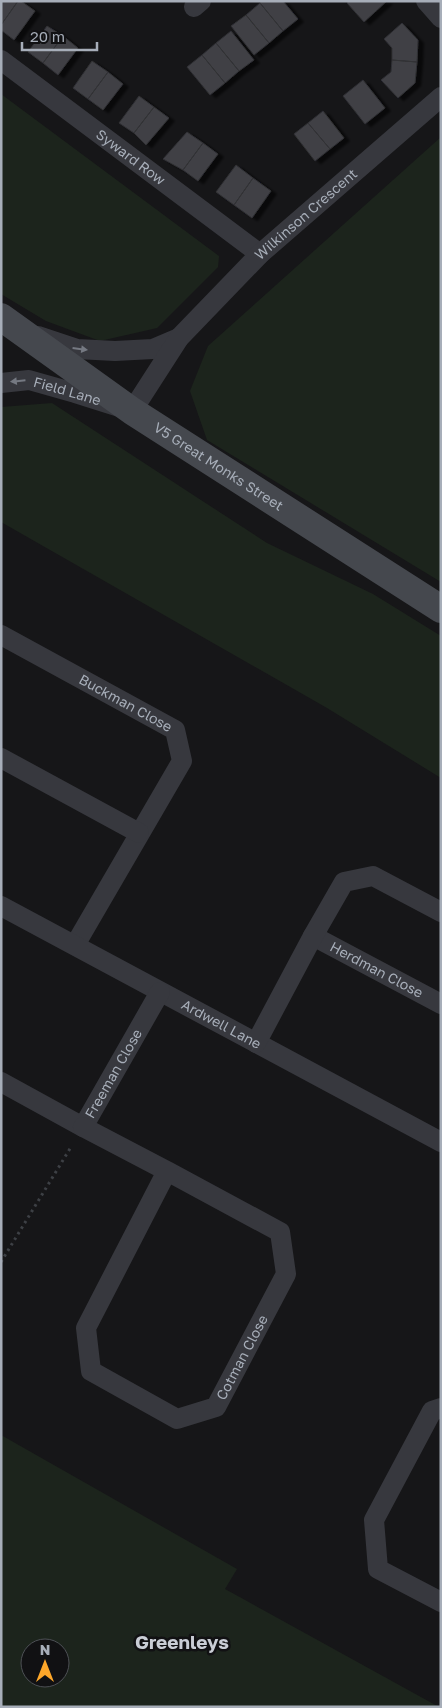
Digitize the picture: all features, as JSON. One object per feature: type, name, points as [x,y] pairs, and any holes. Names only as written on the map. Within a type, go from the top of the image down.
[{"type":"street","points":[[426,1],[441,18]]},
{"type":"street","name":"Syward Row","points":[[1,60],[260,254]]},
{"type":"street","name":"Wilkinson Crescent","points":[[132,411],[178,338],[260,254],[441,97]]},
{"type":"street","name":"Wilkinson Crescent","points":[[9,323],[77,349],[153,349],[178,338]]},
{"type":"street","name":"V5 Great Monks Street","points":[[9,323],[132,411],[441,609]]},
{"type":"street","name":"Field Lane","points":[[1,383],[29,380],[132,411]]},
{"type":"street","name":"Buckman Close","points":[[1,635],[175,730],[182,761],[76,945]]},
{"type":"street","points":[[1,758],[139,833]]},
{"type":"street","points":[[256,1043],[344,882],[374,876],[441,912]]},
{"type":"street","name":"Ardwell Lane","points":[[1,906],[441,1142]]},
{"type":"street","name":"Herdman Close","points":[[313,936],[441,1004]]},
{"type":"street","name":"Freeman Close","points":[[1,1082],[83,1127],[160,992]]},
{"type":"street","name":"Cotman Close","points":[[83,1127],[167,1171],[280,1232],[286,1274],[216,1407],[177,1419],[91,1371],[86,1328],[167,1171]]},
{"type":"street","points":[[441,1408],[432,1411],[374,1520],[378,1569],[441,1602]]},
{"type":"path","points":[[1,1262],[83,1127]]},
{"type":"shaded area","points":[[1,94],[219,256],[218,267],[157,328],[100,341],[46,321],[1,294]]},
{"type":"shaded area","points":[[441,137],[441,582],[207,440],[190,391],[208,346]]},
{"type":"shaded area","points":[[52,403],[267,543],[373,594],[441,636],[441,778],[327,708],[1,522],[1,407]]},
{"type":"shaded area","points":[[1,1435],[237,1569],[225,1589],[439,1707],[1,1707]]},
{"type":"building","points":[[1,1],[18,1],[1,25]]},
{"type":"building","points":[[18,1],[21,1],[35,11],[14,40],[1,30],[1,25]]},
{"type":"building","points":[[262,1],[283,1],[298,19],[283,31],[260,3]]},
{"type":"building","points":[[349,1],[387,1],[364,22],[347,3]]},
{"type":"building","points":[[260,3],[283,31],[269,43],[246,15]]},
{"type":"building","points":[[246,15],[269,43],[254,55],[231,26]]},
{"type":"building","points":[[402,23],[418,40],[417,62],[392,60],[392,48],[384,39]]},
{"type":"building","points":[[47,26],[63,36],[43,63],[28,52]]},
{"type":"building","points":[[231,31],[254,60],[239,71],[216,43]]},
{"type":"building","points":[[63,36],[78,48],[58,75],[43,63]]},
{"type":"building","points":[[216,43],[239,71],[225,83],[202,55]]},
{"type":"building","points":[[202,55],[225,83],[210,95],[187,67]]},
{"type":"building","points":[[392,60],[417,62],[415,83],[398,98],[381,80],[391,72]]},
{"type":"building","points":[[92,61],[108,72],[88,99],[73,88]]},
{"type":"building","points":[[108,72],[123,84],[103,110],[88,99]]},
{"type":"building","points":[[363,80],[385,108],[365,124],[343,96]]},
{"type":"building","points":[[139,96],[154,107],[134,133],[119,123]]},
{"type":"building","points":[[154,107],[169,118],[146,145],[134,133]]},
{"type":"building","points":[[323,111],[344,138],[330,149],[308,123]]},
{"type":"building","points":[[308,123],[330,149],[315,161],[294,134]]},
{"type":"building","points":[[187,132],[203,143],[183,170],[163,159]]},
{"type":"building","points":[[203,143],[218,154],[198,181],[183,170]]},
{"type":"building","points":[[236,165],[253,178],[234,205],[216,192]]},
{"type":"building","points":[[253,178],[271,191],[252,218],[234,205]]},
{"type":"district","name":"Greenleys","points":[[182,1642]]}]
